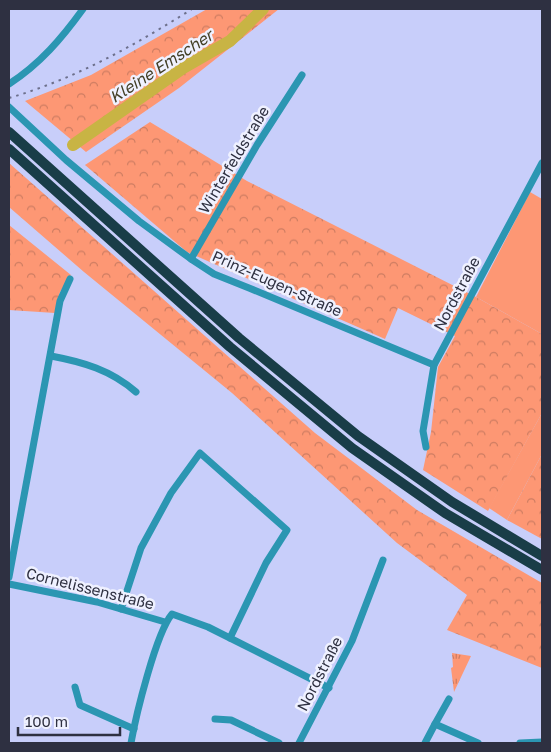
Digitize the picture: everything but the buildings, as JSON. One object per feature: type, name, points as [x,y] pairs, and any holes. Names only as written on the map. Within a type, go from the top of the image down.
[{"type":"highway","points":[[9,132],[239,338],[358,436],[452,502],[542,556]]},
{"type":"highway","points":[[9,149],[237,353],[352,448],[445,514],[542,570]]},
{"type":"street","points":[[9,84],[48,53],[83,9]]},
{"type":"street","name":"Winterfeldstraße","points":[[191,259],[257,145],[302,75]]},
{"type":"street","name":"Prinz-Eugen-Straße","points":[[9,107],[66,160],[139,221],[214,274],[434,365]]},
{"type":"street","name":"Nordstraße","points":[[426,447],[423,431],[434,365],[542,163]]},
{"type":"street","points":[[9,577],[60,301],[70,280]]},
{"type":"street","points":[[51,356],[86,363],[120,378],[136,392]]},
{"type":"street","points":[[120,609],[141,548],[171,494],[200,453],[288,530],[266,563],[230,638]]},
{"type":"street","name":"Nordstraße","points":[[299,743],[352,641],[383,560]]},
{"type":"street","name":"Cornelissenstraße","points":[[9,584],[120,609],[165,622],[172,614],[230,638],[329,688]]},
{"type":"street","points":[[132,743],[134,729],[165,622]]},
{"type":"street","points":[[74,687],[80,705],[134,729]]},
{"type":"street","points":[[425,743],[449,699]]},
{"type":"street","points":[[215,719],[231,720],[279,743]]},
{"type":"street","points":[[435,724],[478,743]]},
{"type":"street","points":[[520,743],[542,742]]},
{"type":"green space","points":[[207,9],[279,9],[179,88],[86,152],[25,101],[91,75]]},
{"type":"green space","points":[[150,122],[247,181],[476,297],[542,334],[542,413],[488,511],[423,470],[431,432],[438,367],[455,336],[398,308],[385,339],[187,252],[85,165]]},
{"type":"green space","points":[[9,163],[315,433],[417,510],[542,583],[542,668],[447,630],[467,595],[397,543],[232,393],[84,272],[9,207]]},
{"type":"green space","points":[[530,192],[542,199],[542,334],[476,297]]},
{"type":"green space","points":[[9,225],[71,275],[60,292],[55,313],[9,310]]},
{"type":"green space","points":[[542,413],[542,454],[507,520],[489,508]]},
{"type":"green space","points":[[542,454],[542,539],[507,520]]},
{"type":"green space","points":[[452,653],[471,656],[454,692],[451,668],[453,667]]},
{"type":"waterway","name":"Kleine Emscher","points":[[73,145],[183,68],[230,41],[263,9]]},
{"type":"railway","points":[[9,98],[57,81],[104,60],[192,9]]}]
